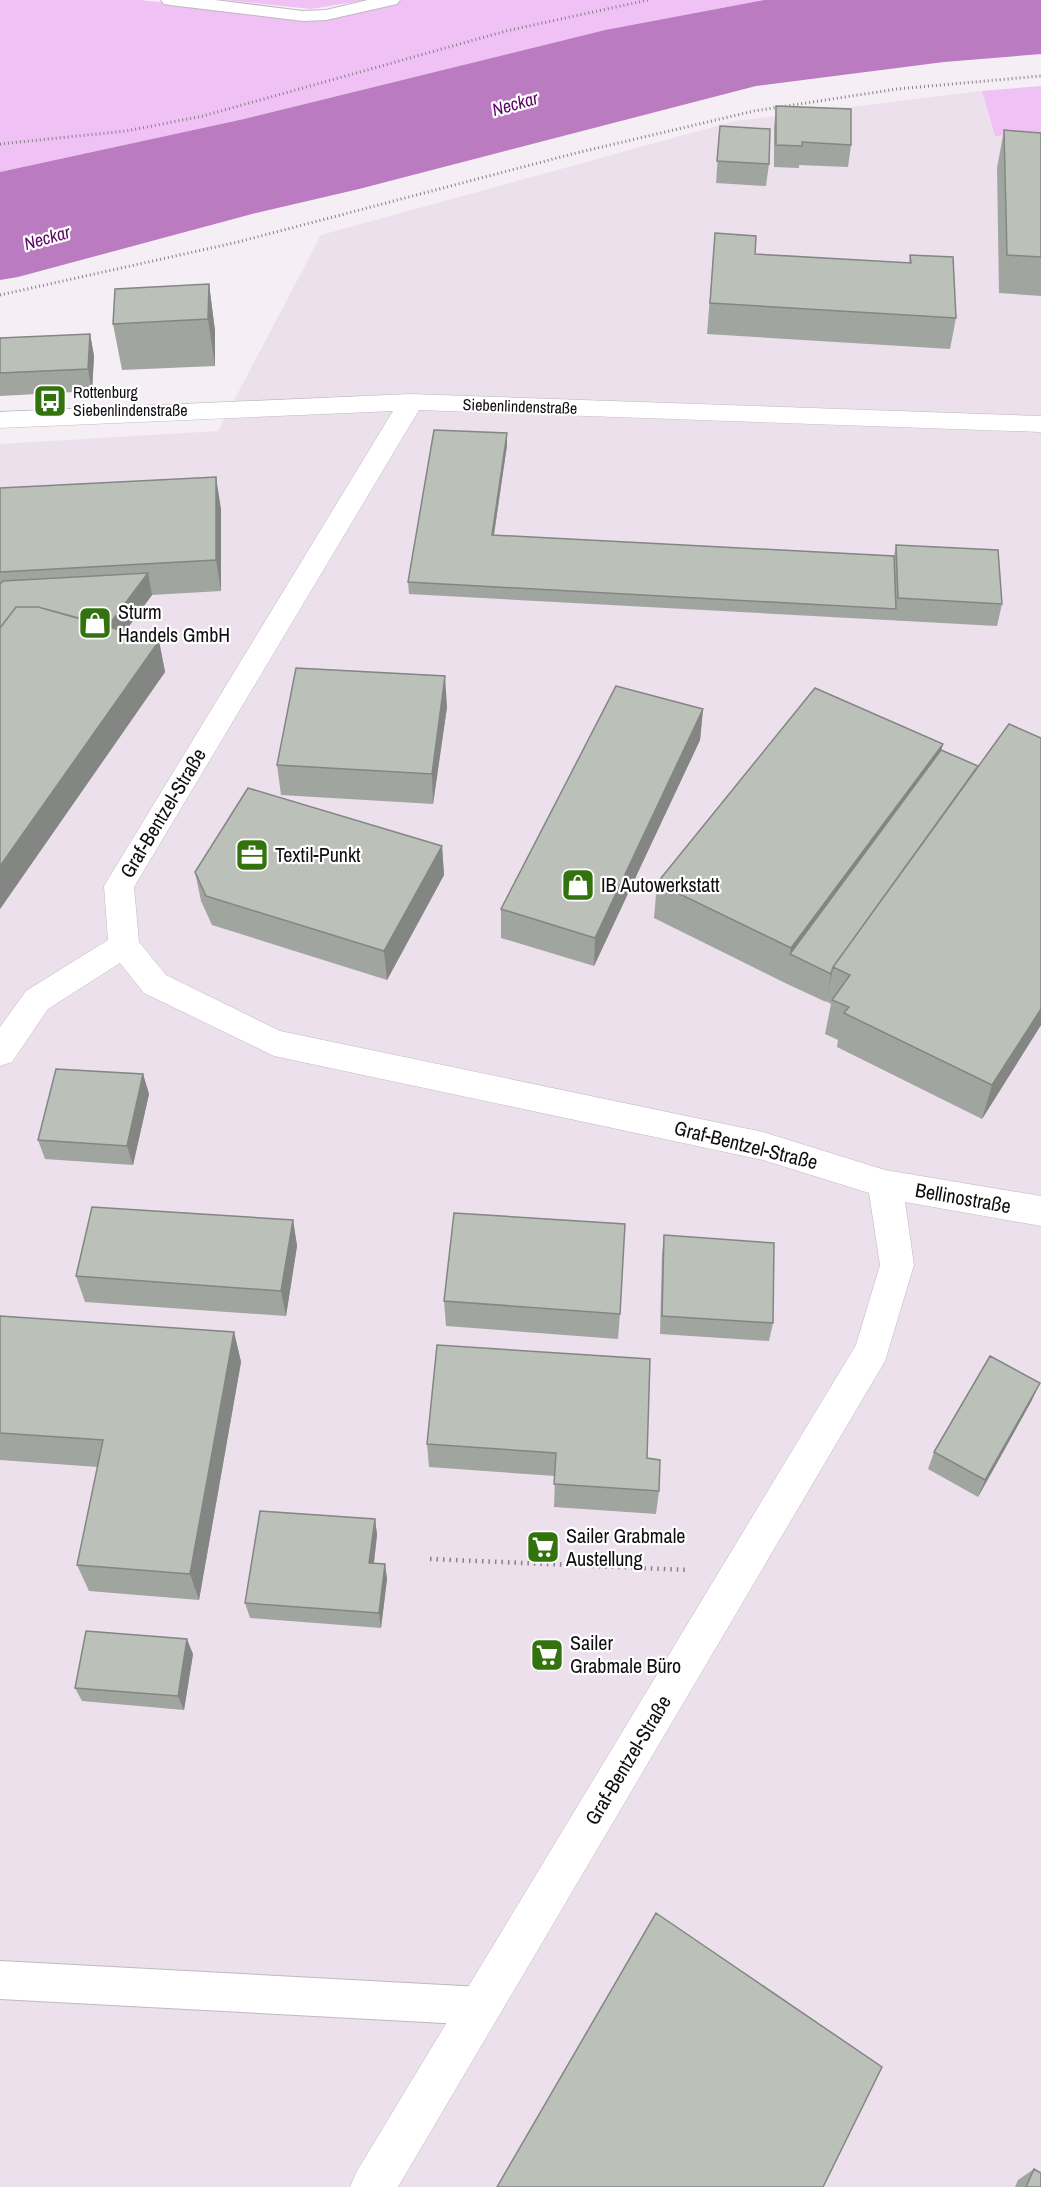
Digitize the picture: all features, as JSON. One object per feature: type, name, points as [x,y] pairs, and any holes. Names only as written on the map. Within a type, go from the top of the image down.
[{"type":"street","name":"Siebenlindenstraße","points":[[0,420],[411,402],[1041,424]]},
{"type":"street","name":"Graf-Bentzel-Straße","points":[[373,2187],[872,1350],[897,1265],[885,1184],[763,1146],[274,1043],[155,984],[124,945],[119,886],[411,402]]},
{"type":"street","points":[[0,1053],[37,1000],[124,945]]},
{"type":"street","name":"Bellinostraße","points":[[885,1184],[1041,1211]]},
{"type":"lane","points":[[170,0],[303,16],[342,12],[391,0]]},
{"type":"lane","points":[[0,1980],[481,2006]]},
{"type":"path","points":[[0,144],[126,131],[203,116],[506,31],[648,0]]},
{"type":"path","points":[[0,295],[270,234],[599,147],[753,111],[839,96],[988,79],[1041,76]]},
{"type":"path","points":[[430,1559],[740,1572]]},
{"type":"shaded area","points":[[0,0],[140,0],[263,13],[307,14],[401,0],[764,0],[605,30],[244,119],[0,172]]},
{"type":"shaded area","points":[[225,0],[367,0],[311,9]]},
{"type":"shaded area","points":[[1041,86],[1041,134],[995,136],[982,91]]},
{"type":"shaded area","points":[[982,91],[995,136],[1041,134],[1041,2187],[0,2187],[0,444],[218,431],[321,235],[735,121]]},
{"type":"water","name":"Neckar","points":[[764,0],[1041,0],[1041,54],[944,62],[756,86],[0,280],[0,172],[244,119],[605,30]]},
{"type":"building","points":[[776,106],[851,109],[851,145],[802,142],[802,146],[776,145]]},
{"type":"building","points":[[720,126],[770,129],[769,164],[717,161]]},
{"type":"building","points":[[1004,130],[1041,133],[1041,257],[1007,255]]},
{"type":"building","points":[[715,233],[756,236],[755,254],[911,263],[910,255],[953,257],[956,318],[710,303]]},
{"type":"building","points":[[209,284],[208,319],[113,324],[115,289]]},
{"type":"building","points":[[90,334],[88,369],[0,373],[0,338]]},
{"type":"building","points":[[434,430],[507,433],[492,535],[894,556],[896,609],[408,582]]},
{"type":"building","points":[[216,477],[216,560],[0,572],[0,488]]},
{"type":"building","points":[[896,545],[998,550],[1002,604],[898,598]]},
{"type":"building","points":[[148,573],[108,626],[38,607],[16,607],[0,628],[0,584],[3,581]]},
{"type":"building","points":[[16,607],[38,607],[159,641],[0,866],[0,628]]},
{"type":"building","points":[[296,668],[445,676],[432,774],[277,765]]},
{"type":"building","points":[[616,686],[703,709],[595,938],[501,909]]},
{"type":"building","points":[[815,688],[943,744],[791,948],[657,883]]},
{"type":"building","points":[[1009,724],[1041,738],[1041,1009],[992,1085],[844,1013],[849,1007],[832,1000],[850,975],[833,967]]},
{"type":"building","points":[[941,750],[978,766],[833,967],[831,974],[790,954]]},
{"type":"building","points":[[248,788],[442,846],[384,951],[206,896],[195,872]]},
{"type":"building","points":[[56,1069],[143,1074],[127,1146],[38,1140]]},
{"type":"building","points":[[92,1207],[293,1220],[281,1291],[76,1276]]},
{"type":"building","points":[[454,1213],[625,1224],[620,1314],[444,1301]]},
{"type":"building","points":[[664,1235],[774,1243],[773,1323],[662,1316]]},
{"type":"building","points":[[0,1316],[234,1332],[190,1574],[77,1565],[103,1440],[0,1433]]},
{"type":"building","points":[[437,1345],[650,1359],[647,1458],[660,1460],[659,1491],[554,1484],[556,1453],[427,1444]]},
{"type":"building","points":[[990,1356],[1040,1383],[985,1480],[934,1452]]},
{"type":"building","points":[[260,1511],[375,1519],[369,1563],[385,1564],[379,1613],[245,1603]]},
{"type":"building","points":[[86,1631],[187,1639],[178,1696],[75,1688]]},
{"type":"building","points":[[656,1913],[882,2067],[823,2187],[497,2187]]},
{"type":"building","points":[[1034,2169],[1041,2173],[1041,2187],[1026,2187]]},
{"type":"place","name":"Rottenburg Siebenlindenstraße","points":[[50,401]]},
{"type":"place","name":"Sturm Handels GmbH","points":[[95,623]]},
{"type":"place","name":"Textil-Punkt","points":[[252,855]]},
{"type":"place","name":"IB Autowerkstatt","points":[[578,885]]},
{"type":"place","name":"Sailer Grabmale Austellung","points":[[543,1547]]},
{"type":"place","name":"Sailer Grabmale Büro","points":[[547,1655]]}]
